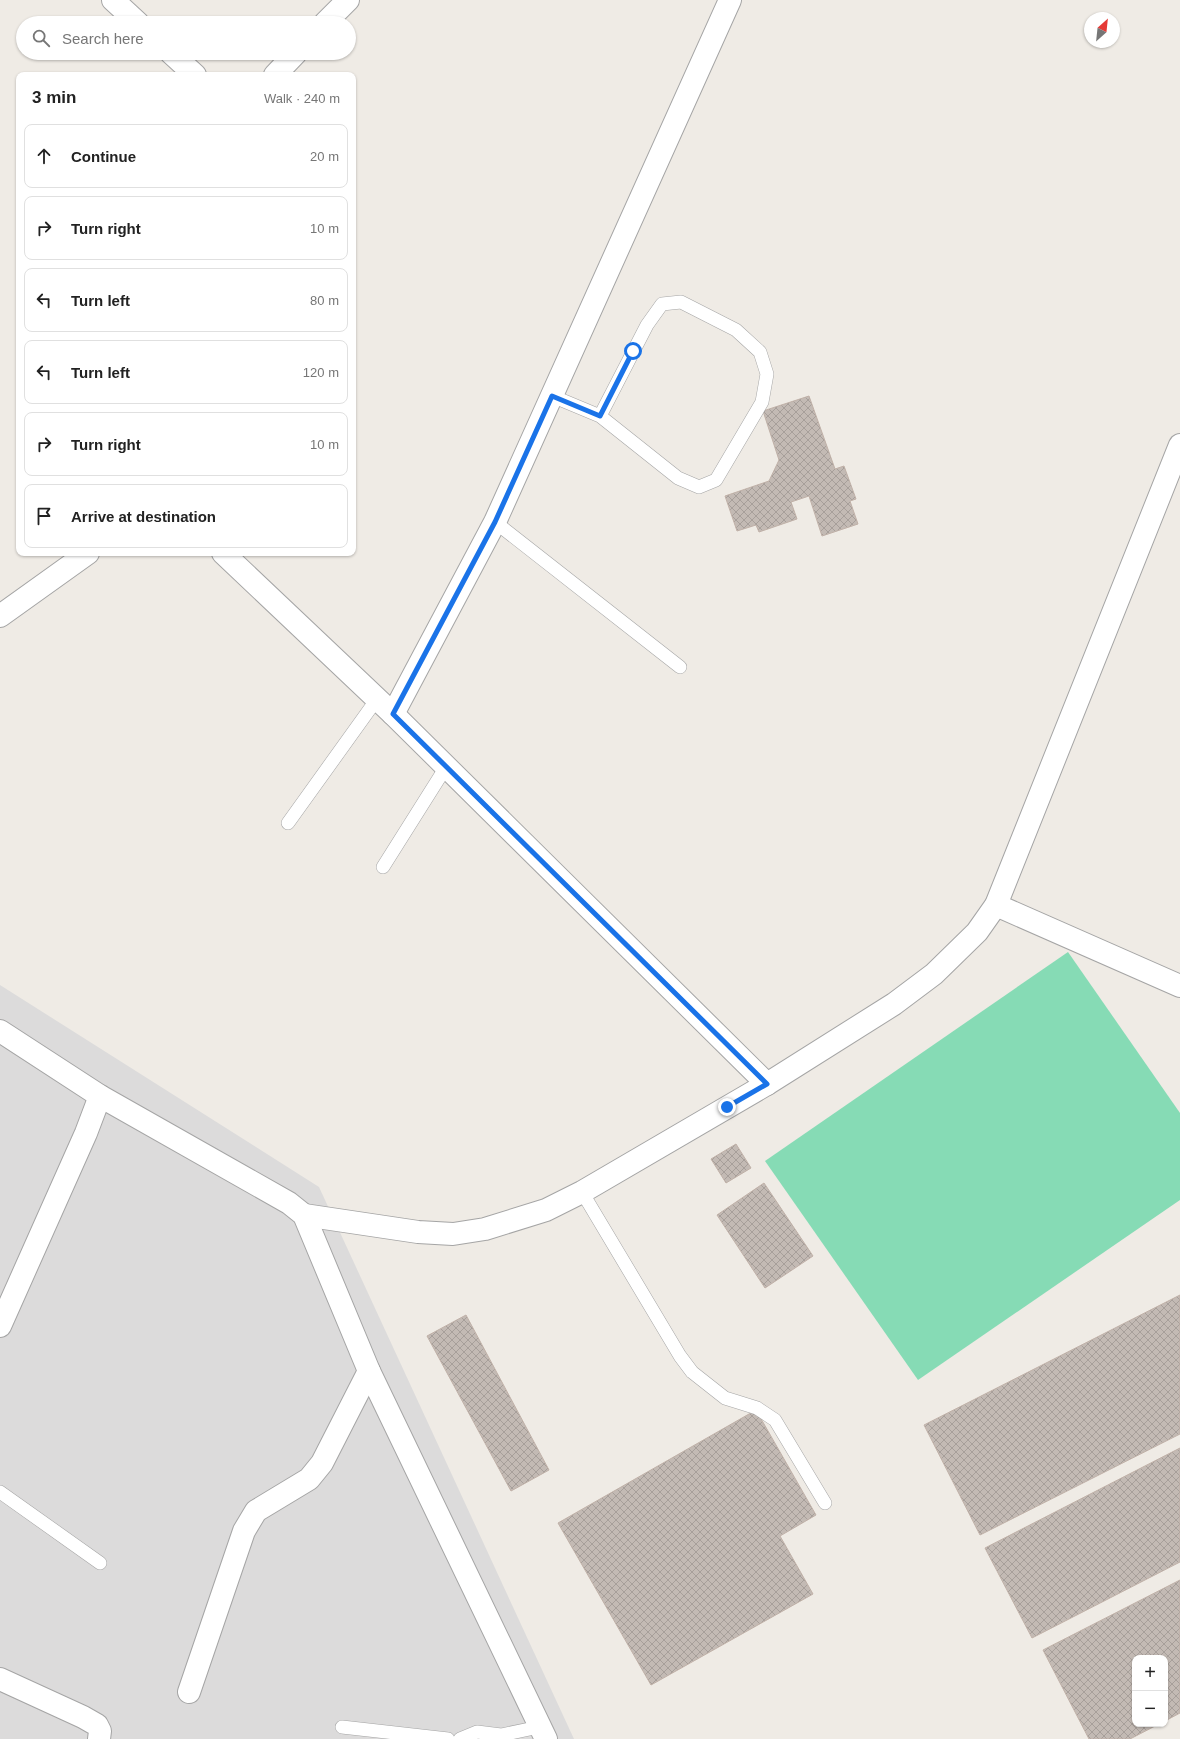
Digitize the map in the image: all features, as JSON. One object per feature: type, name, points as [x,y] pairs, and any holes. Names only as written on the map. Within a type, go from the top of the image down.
[{"type":"street","points":[[113,0],[130,16]]},
{"type":"street","points":[[333,16],[348,0]]},
{"type":"street","points":[[393,714],[495,522],[730,0]]},
{"type":"street","points":[[179,60],[192,72]]},
{"type":"street","points":[[278,72],[289,60]]},
{"type":"street","points":[[304,1215],[418,1232],[453,1234],[485,1229],[546,1210],[582,1192],[767,1084],[894,1004],[934,974],[977,932],[996,905],[1180,445]]},
{"type":"street","points":[[0,616],[84,556]]},
{"type":"street","points":[[226,556],[393,714],[767,1084]]},
{"type":"street","points":[[996,905],[1180,986]]},
{"type":"street","points":[[0,1031],[100,1096],[289,1203],[304,1215],[369,1371],[543,1733]]},
{"type":"street","points":[[0,1326],[83,1140],[100,1096]]},
{"type":"street","points":[[189,1692],[244,1531],[256,1511],[310,1479],[322,1463],[369,1371]]},
{"type":"street","points":[[0,1679],[83,1717],[97,1725],[100,1731],[99,1739]]},
{"type":"lane","points":[[552,396],[600,416],[678,478],[699,487],[716,480],[762,402],[767,374],[760,352],[736,330],[681,302],[662,304],[647,324],[600,416]]},
{"type":"lane","points":[[495,522],[680,667]]},
{"type":"lane","points":[[288,823],[377,699]]},
{"type":"lane","points":[[383,868],[446,767]]},
{"type":"lane","points":[[582,1192],[692,1372],[725,1398],[757,1408],[775,1420],[825,1503]]},
{"type":"lane","points":[[0,1492],[100,1563]]},
{"type":"lane","points":[[342,1727],[448,1739]]},
{"type":"lane","points":[[460,1739],[477,1732],[501,1734],[543,1733]]},
{"type":"shaded area","points":[[0,985],[319,1187],[574,1739],[0,1739]]},
{"type":"green space","points":[[1068,952],[1180,1113],[1180,1200],[918,1380],[765,1161]]},
{"type":"building","points":[[809,396],[835,469],[844,466],[856,499],[850,501],[858,524],[822,536],[809,496],[791,502],[797,519],[759,532],[756,525],[737,531],[725,496],[769,481],[779,460],[763,411]]},
{"type":"building","points":[[736,1144],[751,1168],[726,1183],[711,1159]]},
{"type":"building","points":[[764,1183],[813,1256],[765,1288],[717,1215]]},
{"type":"building","points":[[1180,1295],[1180,1434],[980,1535],[924,1425]]},
{"type":"building","points":[[466,1315],[549,1470],[511,1491],[427,1336]]},
{"type":"building","points":[[756,1410],[816,1515],[780,1536],[813,1594],[651,1685],[558,1523]]},
{"type":"building","points":[[1180,1448],[1180,1562],[1032,1638],[985,1548]]},
{"type":"building","points":[[1180,1580],[1180,1713],[1168,1719],[1168,1655],[1132,1655],[1132,1727],[1153,1727],[1130,1739],[1089,1739],[1043,1650]]},
{"type":"route","points":[[633,351],[600,416],[552,396],[495,522],[393,714],[767,1084],[727,1107]]}]
